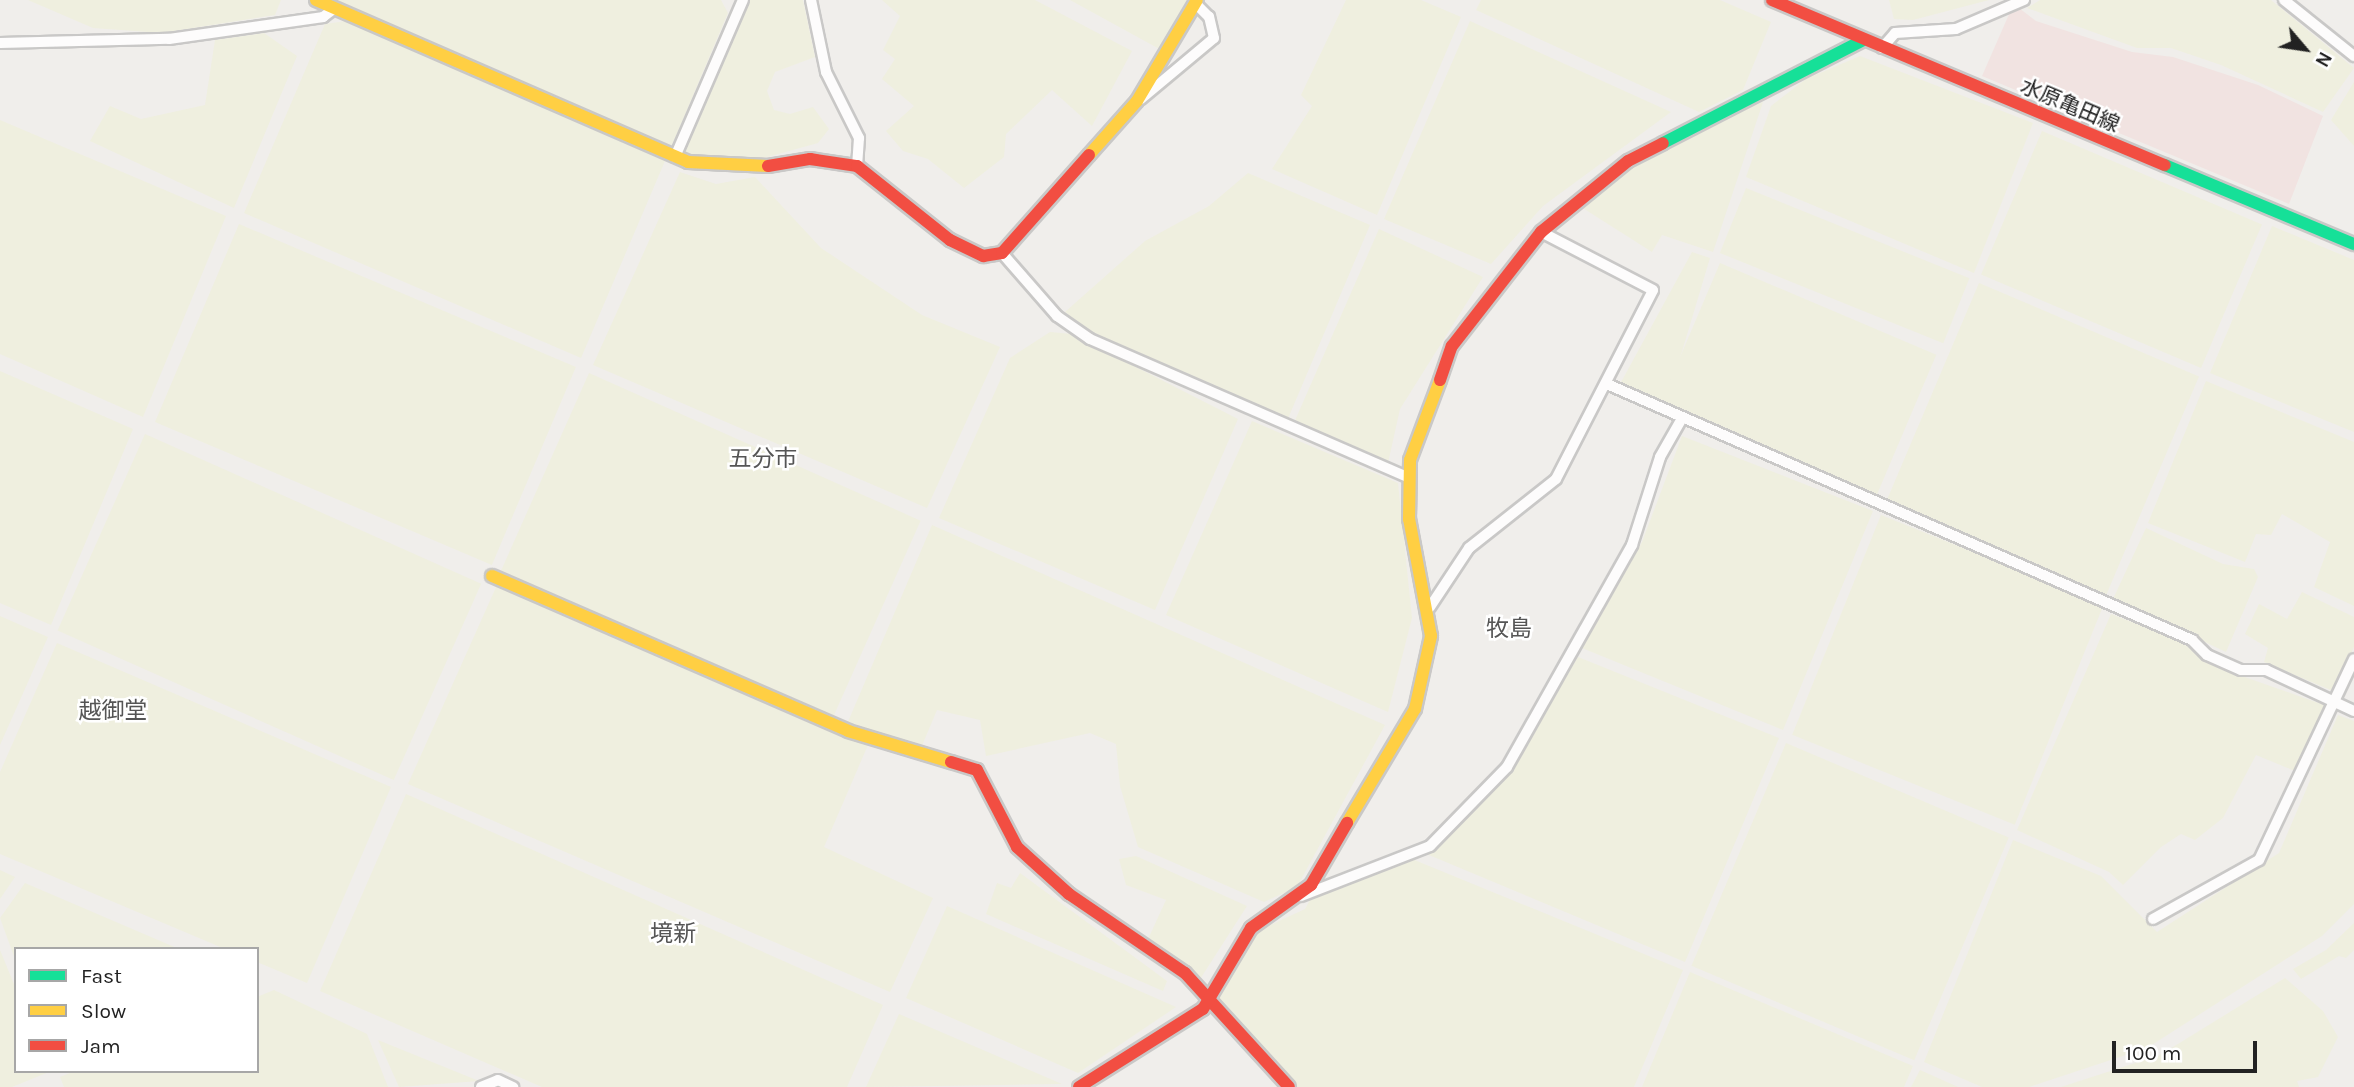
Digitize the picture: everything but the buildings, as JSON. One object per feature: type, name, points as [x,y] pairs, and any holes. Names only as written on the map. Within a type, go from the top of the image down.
[{"type":"street","points":[[316,0],[675,157],[717,167],[810,159],[857,166],[964,250],[1002,253],[1057,316],[1090,339],[1407,477]]},
{"type":"street","points":[[675,157],[743,0]]},
{"type":"street","points":[[822,0],[811,4],[826,72],[859,138],[857,166]]},
{"type":"street","name":"水原亀田線","points":[[1772,0],[2354,244]]},
{"type":"street","points":[[1882,48],[1895,33],[1956,29],[2024,0]]},
{"type":"street","points":[[2284,0],[2354,56]]},
{"type":"street","points":[[1002,253],[1138,101],[1214,38],[1209,17],[1196,2],[1138,101]]},
{"type":"street","points":[[0,43],[169,39],[323,17],[335,8]]},
{"type":"street","points":[[1300,896],[1415,709],[1426,677],[1430,607],[1409,519],[1407,477],[1457,337],[1541,232],[1628,161],[1863,40]]},
{"type":"street","points":[[1430,607],[1469,548],[1556,480],[1653,290],[1541,232]]},
{"type":"street","points":[[1607,384],[1681,420],[2192,640],[2207,655],[2241,670],[2266,670],[2354,711]]},
{"type":"street","points":[[1082,1086],[1195,1016],[1211,997],[1251,929],[1300,896],[1430,846],[1507,767],[1632,545],[1660,457],[1681,420]]},
{"type":"street","points":[[492,576],[848,731],[977,770],[1017,848],[1069,894],[1165,955],[1211,997],[1289,1087]]},
{"type":"street","points":[[2153,919],[2259,860],[2354,659]]},
{"type":"street","points":[[481,1087],[498,1080],[513,1087]]},
{"type":"shaded area","points":[[2019,8],[2036,21],[2132,52],[2173,57],[2258,85],[2323,116],[2289,204],[1982,76],[2010,12]]},
{"type":"green space","points":[[28,0],[281,0],[275,15],[162,33],[93,28]]},
{"type":"green space","points":[[335,0],[721,0],[728,13],[670,150]]},
{"type":"green space","points":[[748,0],[803,0],[815,57],[775,72],[767,91],[774,110],[790,114],[813,107],[829,129],[818,143],[753,161],[720,164],[680,155]]},
{"type":"green space","points":[[882,0],[1035,0],[1132,51],[1092,126],[1052,90],[1006,134],[1004,157],[964,188],[928,159],[903,151],[886,131],[914,106],[882,79],[895,59],[883,50],[900,16]]},
{"type":"green space","points":[[1070,0],[1190,0],[1163,51]]},
{"type":"green space","points":[[1346,0],[1421,0],[1461,17],[1377,215],[1272,169],[1312,106],[1301,95]]},
{"type":"green space","points":[[1481,0],[1720,0],[1771,22],[1743,90],[1699,112],[1476,10]]},
{"type":"green space","points":[[1889,0],[1989,0],[1913,20],[1894,19]]},
{"type":"green space","points":[[2040,0],[2271,0],[2354,68],[2323,112],[2221,65],[2171,48],[2137,48],[2027,8]]},
{"type":"green space","points":[[346,21],[665,161],[581,358],[244,213],[325,24]]},
{"type":"green space","points":[[1470,21],[1671,112],[1543,206],[1491,264],[1384,219]]},
{"type":"green space","points":[[264,33],[297,56],[234,208],[90,141],[110,106],[141,119],[205,105],[215,40]]},
{"type":"green space","points":[[1860,56],[2033,123],[1974,273],[1746,177],[1771,106],[1806,79]]},
{"type":"green space","points":[[2354,82],[2354,146],[2331,120]]},
{"type":"green space","points":[[1763,102],[1713,252],[1662,235],[1652,252],[1578,205],[1658,147]]},
{"type":"green space","points":[[0,120],[226,216],[143,417],[0,354]]},
{"type":"green space","points":[[2042,131],[2262,224],[2201,368],[1981,275]]},
{"type":"green space","points":[[680,172],[716,184],[755,177],[821,248],[922,315],[1000,347],[927,508],[593,365]]},
{"type":"green space","points":[[1248,173],[1370,225],[1287,421],[1088,332],[1065,312],[1145,241],[1209,206]]},
{"type":"green space","points":[[1746,188],[1969,278],[1943,343],[1720,253]]},
{"type":"green space","points":[[239,224],[576,367],[492,565],[155,422]]},
{"type":"green space","points":[[2272,226],[2354,260],[2354,432],[2210,373]]},
{"type":"green space","points":[[1379,229],[1483,277],[1400,409],[1388,463],[1293,425]]},
{"type":"green space","points":[[1692,252],[1710,258],[1666,405],[1619,386]]},
{"type":"green space","points":[[1720,263],[1936,355],[1875,499],[1659,408]]},
{"type":"green space","points":[[1979,283],[2199,376],[2106,595],[1886,502]]},
{"type":"green space","points":[[1050,332],[1071,334],[1238,419],[1155,610],[939,518],[1010,358]]},
{"type":"green space","points":[[0,371],[133,429],[51,625],[0,603]]},
{"type":"green space","points":[[589,373],[921,521],[832,720],[500,572]]},
{"type":"green space","points":[[2206,381],[2354,442],[2354,606],[2314,587],[2330,542],[2282,514],[2271,535],[2256,534],[2245,562],[2148,523]]},
{"type":"green space","points":[[1252,421],[1398,483],[1412,618],[1388,712],[1166,615]]},
{"type":"green space","points":[[145,434],[481,584],[394,780],[58,630]]},
{"type":"green space","points":[[1682,436],[1873,511],[1783,730],[1582,648],[1642,542]]},
{"type":"green space","points":[[1881,515],[2104,605],[2015,825],[1792,735]]},
{"type":"green space","points":[[932,525],[1385,725],[1297,887],[1264,902],[1138,847],[1120,786],[1116,744],[1090,733],[986,756],[980,720],[937,710],[921,748],[847,724]]},
{"type":"green space","points":[[2146,528],[2223,564],[2254,569],[2258,577],[2226,652],[2113,599]]},
{"type":"green space","points":[[497,585],[868,745],[824,847],[933,898],[890,992],[408,784]]},
{"type":"green space","points":[[2302,592],[2354,617],[2354,647],[2333,691],[2264,662],[2268,648],[2245,634],[2259,604],[2287,619]]},
{"type":"green space","points":[[2111,614],[2189,644],[2200,657],[2239,675],[2327,706],[2295,771],[2256,755],[2223,818],[2195,840],[2181,834],[2161,847],[2123,885],[2109,872],[2017,830]]},
{"type":"green space","points":[[0,616],[48,637],[0,745]]},
{"type":"green space","points":[[57,643],[391,787],[307,983],[259,963],[259,947],[220,947],[0,854],[0,772]]},
{"type":"green space","points":[[1578,657],[1779,738],[1685,962],[1417,850],[1515,760]]},
{"type":"green space","points":[[2338,715],[2354,721],[2354,904],[2322,936],[2147,1048],[2029,1087],[1982,1087],[1924,1062],[2013,840],[2101,876],[2157,932],[2279,853]]},
{"type":"green space","points":[[1786,743],[2009,838],[1914,1060],[1691,966]]},
{"type":"green space","points":[[406,794],[883,1005],[847,1087],[542,1087],[320,991]]},
{"type":"green space","points":[[1136,856],[1247,906],[1195,987],[1143,950],[1166,900],[1126,885],[1119,859]]},
{"type":"green space","points":[[1412,859],[1683,970],[1634,1087],[1284,1087],[1217,997],[1241,954],[1260,930],[1305,909],[1311,898]]},
{"type":"green space","points":[[0,870],[15,877],[0,899]]},
{"type":"green space","points":[[1020,873],[1167,981],[1163,991],[986,914],[997,883],[1011,888]]},
{"type":"green space","points":[[25,883],[174,947],[14,947],[14,956],[0,918]]},
{"type":"green space","points":[[947,906],[1176,1007],[1078,1073],[906,998]]},
{"type":"green space","points":[[2354,923],[2354,950],[2346,958],[2339,956],[2301,979],[2293,969],[2326,950]]},
{"type":"green space","points":[[0,950],[14,984],[14,1073],[47,1073],[12,1087],[0,1087]]},
{"type":"green space","points":[[1690,972],[1913,1066],[1904,1087],[1642,1087]]},
{"type":"green space","points":[[2285,978],[2323,1011],[2338,1037],[2318,1077],[2297,1081],[2299,1087],[2061,1087],[2160,1055]]},
{"type":"green space","points":[[274,990],[367,1034],[388,1087],[64,1087],[60,1077],[70,1073],[259,1073],[259,996]]},
{"type":"green space","points":[[899,1014],[1062,1084],[866,1087]]},
{"type":"green space","points":[[378,1040],[479,1081],[399,1087]]},
{"type":"green space","points":[[1920,1070],[1958,1087],[1911,1087]]},
{"type":"traffic: fast","points":[[1663,143],[1863,40]]},
{"type":"traffic: fast","points":[[2165,165],[2354,244]]},
{"type":"traffic: slow","points":[[316,0],[688,162],[768,166]]},
{"type":"traffic: slow","points":[[1089,155],[1137,101],[1197,0]]},
{"type":"traffic: slow","points":[[1347,823],[1415,709],[1431,636],[1409,519],[1410,460],[1440,380]]},
{"type":"traffic: slow","points":[[492,576],[848,731],[951,762]]},
{"type":"traffic: jam","points":[[1772,0],[2165,165]]},
{"type":"traffic: jam","points":[[1440,380],[1452,346],[1541,232],[1628,161],[1663,143]]},
{"type":"traffic: jam","points":[[768,166],[810,159],[857,166],[950,240],[983,256],[1002,253],[1089,155]]},
{"type":"traffic: jam","points":[[951,762],[977,770],[1017,847],[1069,894],[1185,973],[1289,1087]]},
{"type":"traffic: jam","points":[[1079,1087],[1203,1009],[1251,928],[1311,885],[1347,823]]},
{"type":"district","name":"五分市","points":[[763,459]]},
{"type":"district","name":"牧島","points":[[1509,629]]},
{"type":"district","name":"越御堂","points":[[113,711]]},
{"type":"district","name":"境新","points":[[673,934]]}]
